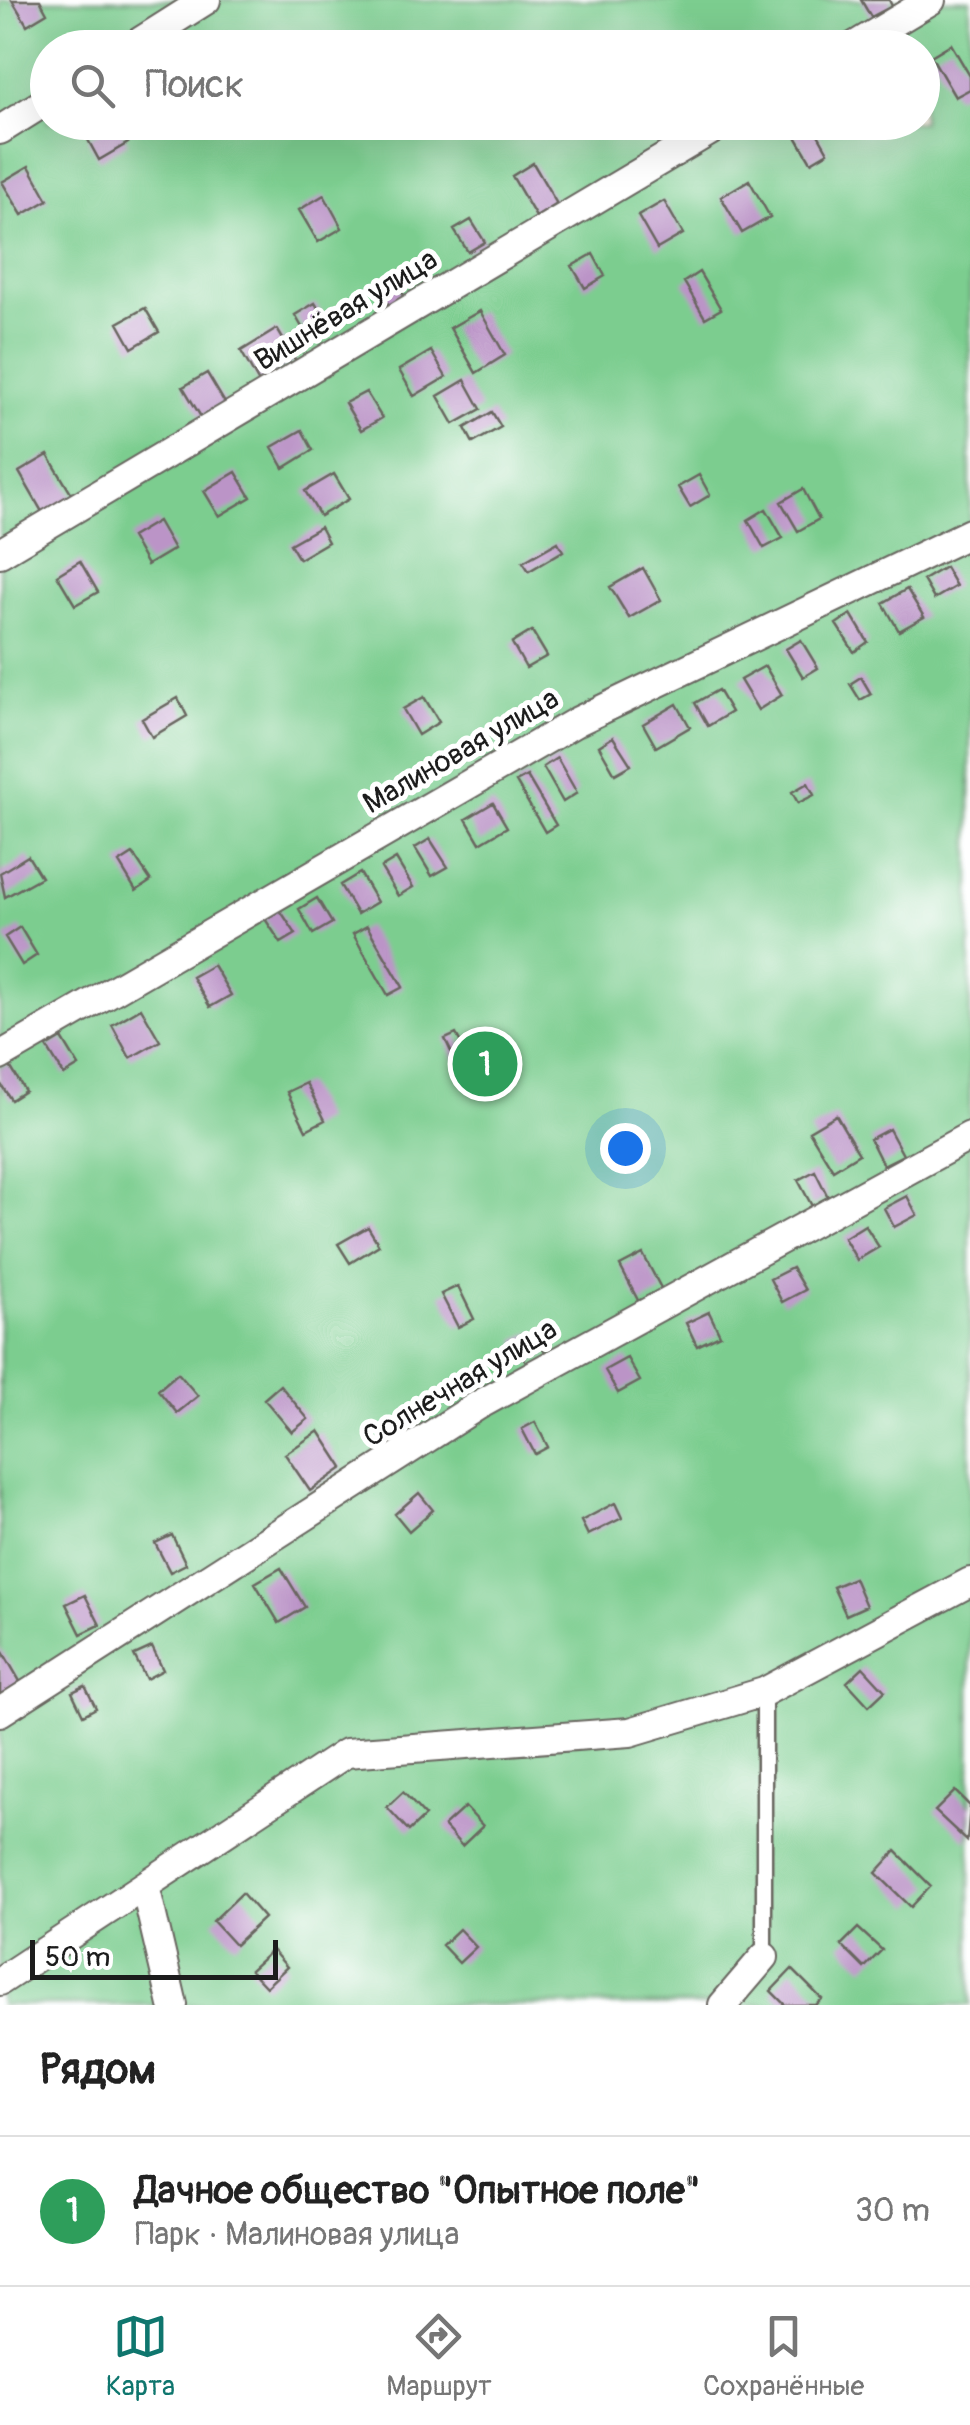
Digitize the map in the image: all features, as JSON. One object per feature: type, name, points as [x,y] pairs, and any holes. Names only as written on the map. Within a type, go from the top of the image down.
[{"type":"street","points":[[158,30],[206,0]]},
{"type":"street","points":[[881,30],[931,0]]},
{"type":"street","points":[[0,130],[30,111]]},
{"type":"street","name":"Вишнёвая улица","points":[[0,553],[695,140]]},
{"type":"street","name":"Малиновая улица","points":[[0,1056],[578,721],[970,532]]},
{"type":"street","name":"Солнечная улица","points":[[0,1712],[476,1406],[970,1136]]},
{"type":"street","points":[[0,1981],[346,1753],[630,1732],[764,1692],[970,1582]]},
{"type":"street","points":[[145,1886],[174,2005]]},
{"type":"street","points":[[724,2005],[764,1958]]},
{"type":"lane","points":[[764,1692],[764,1958]]},
{"type":"green space","points":[[0,0],[970,0],[970,2005],[0,2005]]},
{"type":"building","points":[[12,0],[40,0],[47,13],[27,25]]},
{"type":"building","points":[[861,0],[889,0],[892,6],[871,17]]},
{"type":"building","points":[[951,44],[970,76],[970,89],[955,97],[940,71],[940,51]]},
{"type":"building","points":[[88,140],[126,140],[128,143],[99,160]]},
{"type":"building","points":[[798,140],[821,140],[828,152],[811,162]]},
{"type":"building","points":[[533,163],[557,204],[536,217],[512,176]]},
{"type":"building","points":[[29,166],[48,200],[22,215],[2,182]]},
{"type":"building","points":[[749,180],[770,217],[742,233],[721,197]]},
{"type":"building","points":[[324,195],[342,228],[318,242],[299,210]]},
{"type":"building","points":[[664,201],[683,234],[657,249],[638,216]]},
{"type":"building","points":[[471,220],[485,242],[468,252],[454,230]]},
{"type":"building","points":[[593,254],[605,276],[585,288],[572,266]]},
{"type":"building","points":[[699,272],[721,309],[705,318],[684,282]]},
{"type":"building","points":[[392,275],[405,297],[390,307],[376,284]]},
{"type":"building","points":[[315,303],[331,329],[310,341],[295,315]]},
{"type":"building","points":[[145,308],[159,332],[132,348],[118,323]]},
{"type":"building","points":[[480,311],[505,355],[476,373],[450,328]]},
{"type":"building","points":[[277,329],[296,361],[259,383],[241,351]]},
{"type":"building","points":[[431,351],[446,377],[414,396],[399,370]]},
{"type":"building","points":[[207,373],[225,403],[201,417],[183,387]]},
{"type":"building","points":[[465,380],[481,409],[454,424],[438,396]]},
{"type":"building","points":[[366,392],[382,418],[361,430],[345,403]]},
{"type":"building","points":[[492,412],[501,427],[473,443],[465,428]]},
{"type":"building","points":[[302,430],[313,450],[284,468],[272,447]]},
{"type":"building","points":[[48,455],[75,500],[45,517],[19,472]]},
{"type":"building","points":[[236,472],[251,497],[219,516],[204,491]]},
{"type":"building","points":[[334,474],[349,499],[320,516],[305,491]]},
{"type":"building","points":[[699,475],[710,495],[690,507],[678,487]]},
{"type":"building","points":[[803,489],[819,519],[798,531],[781,502]]},
{"type":"building","points":[[766,509],[783,538],[764,548],[748,520]]},
{"type":"building","points":[[158,521],[174,549],[147,565],[131,537]]},
{"type":"building","points":[[320,527],[328,542],[299,559],[290,544]]},
{"type":"building","points":[[558,542],[563,551],[529,571],[523,562]]},
{"type":"building","points":[[80,561],[98,592],[75,605],[57,575]]},
{"type":"building","points":[[945,567],[956,586],[934,599],[923,580]]},
{"type":"building","points":[[643,568],[661,600],[629,618],[610,587]]},
{"type":"building","points":[[907,589],[924,617],[899,631],[883,603]]},
{"type":"building","points":[[851,614],[868,642],[854,652],[836,624]]},
{"type":"building","points":[[532,631],[547,656],[526,668],[512,643]]},
{"type":"building","points":[[801,640],[818,668],[803,677],[786,649]]},
{"type":"building","points":[[765,666],[782,695],[758,710],[740,680]]},
{"type":"building","points":[[861,677],[871,694],[860,700],[850,684]]},
{"type":"building","points":[[718,690],[731,712],[708,726],[695,703]]},
{"type":"building","points":[[424,697],[439,722],[418,735],[403,709]]},
{"type":"building","points":[[178,698],[187,716],[152,737],[142,719]]},
{"type":"building","points":[[677,704],[690,727],[656,747],[643,724]]},
{"type":"building","points":[[613,737],[631,765],[615,774],[599,746]]},
{"type":"building","points":[[557,758],[577,793],[563,802],[543,767]]},
{"type":"building","points":[[527,776],[556,825],[545,832],[516,782]]},
{"type":"building","points":[[808,783],[814,795],[798,803],[792,792]]},
{"type":"building","points":[[493,803],[507,827],[480,843],[466,819]]},
{"type":"building","points":[[430,839],[448,867],[432,876],[415,848]]},
{"type":"building","points":[[133,854],[151,881],[136,891],[119,863]]},
{"type":"building","points":[[28,856],[41,877],[5,897],[0,873]]},
{"type":"building","points":[[396,859],[413,887],[398,896],[381,868]]},
{"type":"building","points":[[360,873],[377,902],[357,914],[340,885]]},
{"type":"building","points":[[317,898],[332,923],[313,934],[299,909]]},
{"type":"building","points":[[278,907],[296,934],[281,943],[263,916]]},
{"type":"building","points":[[367,926],[403,987],[388,995],[353,934]]},
{"type":"building","points":[[20,927],[37,955],[22,965],[5,937]]},
{"type":"building","points":[[213,965],[231,995],[210,1007],[192,977]]},
{"type":"building","points":[[141,1008],[160,1041],[130,1058],[112,1025]]},
{"type":"building","points":[[456,1034],[467,1054],[455,1060],[445,1039]]},
{"type":"building","points":[[62,1038],[79,1066],[64,1075],[47,1047]]},
{"type":"building","points":[[8,1063],[25,1091],[11,1100],[0,1083],[0,1068]]},
{"type":"building","points":[[306,1083],[325,1120],[306,1130],[287,1092]]},
{"type":"building","points":[[836,1115],[859,1154],[833,1170],[809,1131]]},
{"type":"building","points":[[889,1129],[903,1155],[883,1165],[870,1139]]},
{"type":"building","points":[[815,1171],[828,1197],[812,1206],[798,1180]]},
{"type":"building","points":[[907,1196],[917,1215],[894,1227],[884,1208]]},
{"type":"building","points":[[865,1225],[879,1247],[857,1260],[844,1238]]},
{"type":"building","points":[[368,1227],[379,1245],[350,1263],[338,1244]]},
{"type":"building","points":[[643,1254],[663,1292],[640,1304],[620,1266]]},
{"type":"building","points":[[792,1268],[805,1290],[782,1302],[770,1279]]},
{"type":"building","points":[[458,1286],[474,1319],[458,1327],[441,1294]]},
{"type":"building","points":[[709,1312],[720,1335],[697,1346],[686,1323]]},
{"type":"building","points":[[534,1331],[546,1354],[527,1364],[515,1340]]},
{"type":"building","points":[[627,1358],[640,1381],[618,1393],[605,1370]]},
{"type":"building","points":[[178,1373],[198,1396],[177,1413],[158,1390]]},
{"type":"building","points":[[280,1385],[308,1419],[292,1432],[264,1399]]},
{"type":"building","points":[[535,1422],[548,1447],[535,1454],[522,1429]]},
{"type":"building","points":[[319,1431],[343,1468],[310,1491],[285,1454]]},
{"type":"building","points":[[419,1493],[433,1510],[409,1531],[395,1514]]},
{"type":"building","points":[[615,1503],[622,1518],[588,1535],[581,1521]]},
{"type":"building","points":[[172,1535],[186,1564],[170,1572],[155,1543]]},
{"type":"building","points":[[281,1568],[305,1607],[279,1623],[255,1583]]},
{"type":"building","points":[[854,1578],[866,1606],[846,1615],[833,1587]]},
{"type":"building","points":[[85,1595],[100,1625],[81,1634],[66,1604]]},
{"type":"building","points":[[0,1647],[21,1683],[0,1695]]},
{"type":"building","points":[[152,1647],[163,1670],[146,1679],[134,1655]]},
{"type":"building","points":[[863,1667],[885,1691],[869,1706],[847,1682]]},
{"type":"building","points":[[85,1686],[96,1708],[83,1715],[72,1692]]},
{"type":"building","points":[[955,1791],[970,1806],[967,1841],[935,1811]]},
{"type":"building","points":[[403,1792],[425,1816],[409,1831],[387,1807]]},
{"type":"building","points":[[465,1807],[483,1826],[462,1846],[444,1826]]},
{"type":"building","points":[[896,1851],[931,1886],[911,1907],[876,1873]]},
{"type":"building","points":[[242,1893],[264,1918],[235,1945],[213,1921]]},
{"type":"building","points":[[858,1928],[882,1950],[864,1968],[841,1945]]},
{"type":"building","points":[[459,1929],[476,1947],[459,1963],[442,1945]]},
{"type":"building","points":[[272,1950],[287,1967],[266,1987],[250,1970]]},
{"type":"building","points":[[792,1969],[822,1999],[816,2005],[785,2005],[771,1991]]},
{"type":"place","name":"Дачное общество \"Опытное поле\"","points":[[485,1064]]}]
